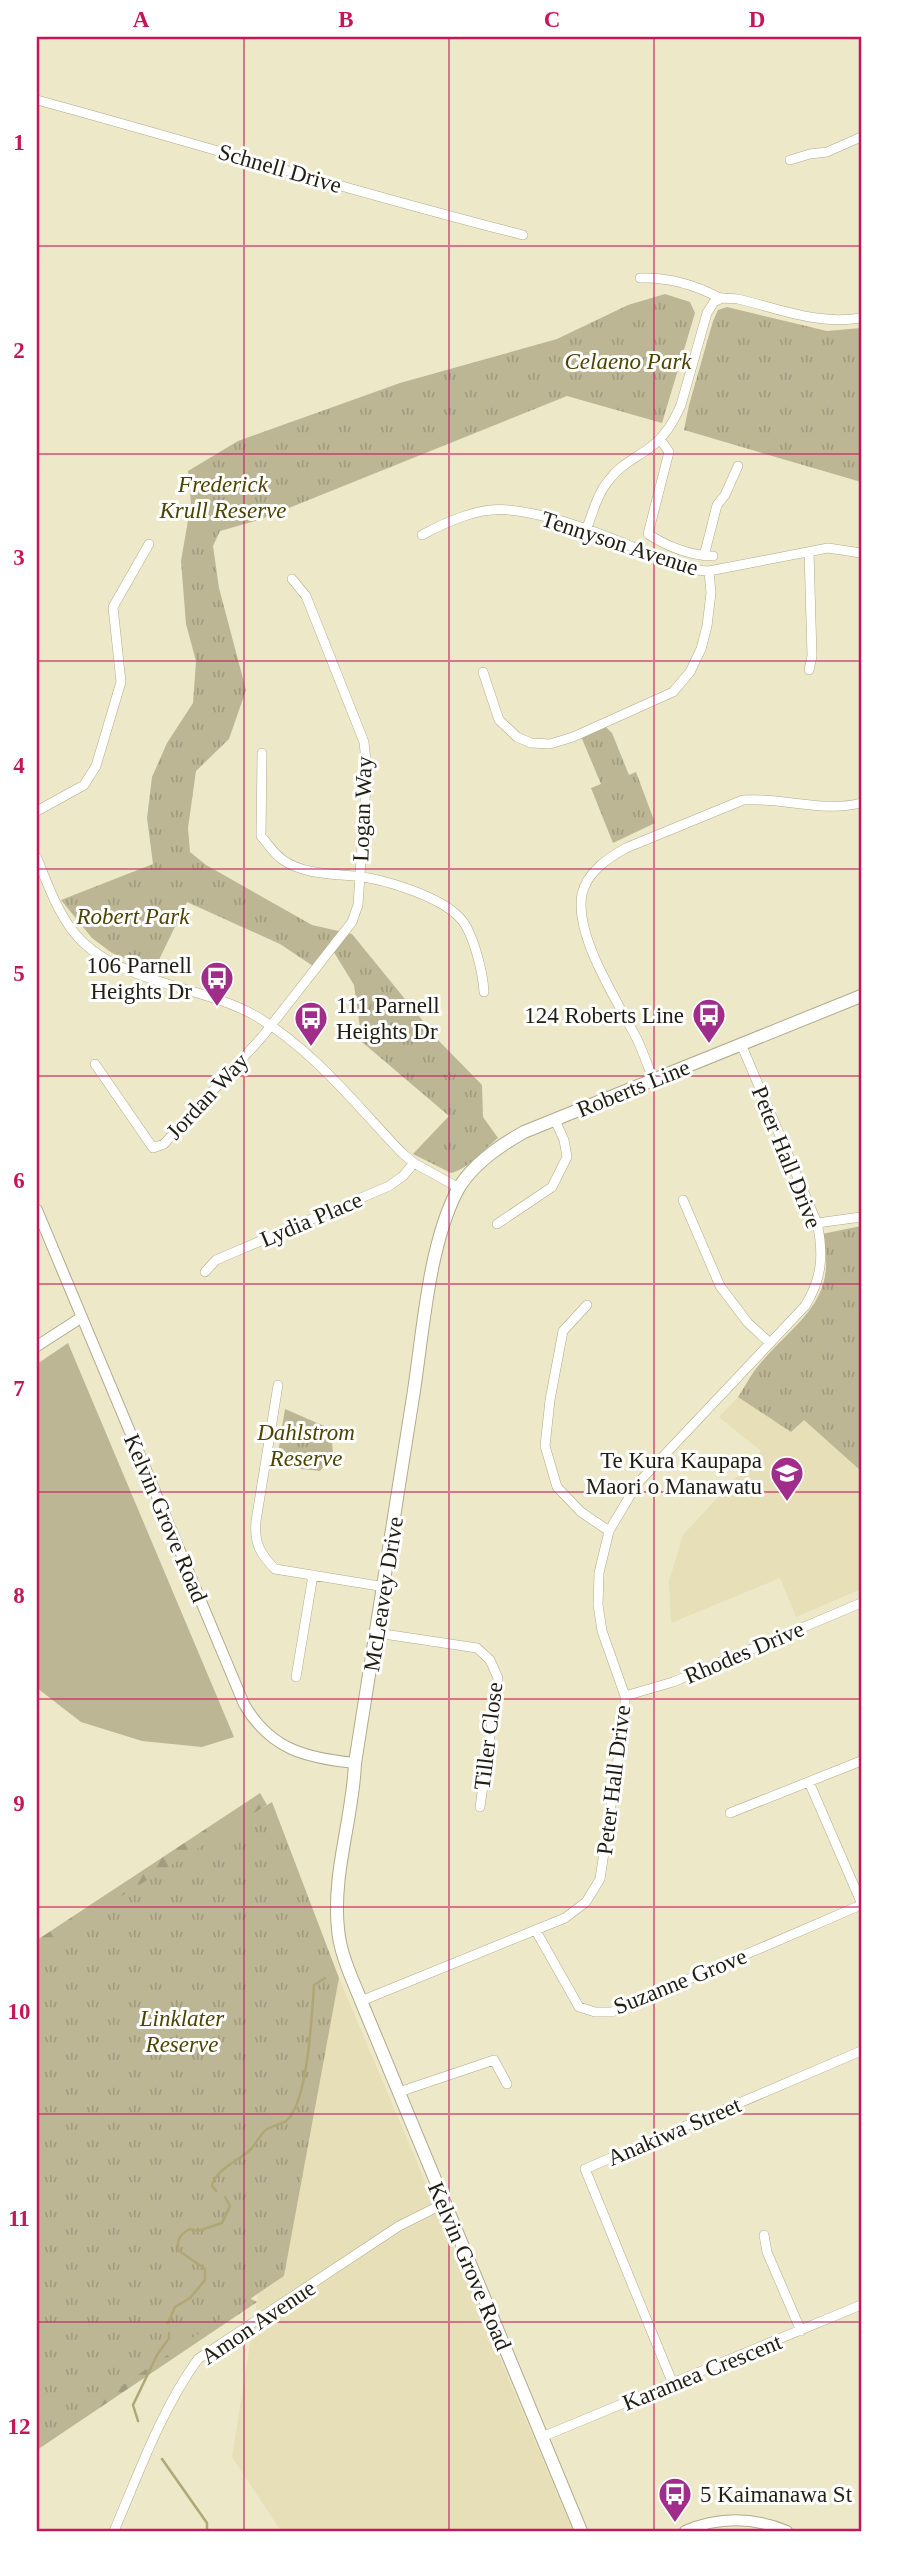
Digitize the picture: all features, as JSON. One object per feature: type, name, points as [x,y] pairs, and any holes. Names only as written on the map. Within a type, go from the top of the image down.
[{"type":"main road","name":"Roberts Line","points":[[458,1188],[501,1145],[524,1132],[861,996]]},
{"type":"main road","name":"McLeavey Drive","points":[[361,2001],[341,1947],[336,1909],[355,1763],[385,1587],[430,1287],[440,1238],[458,1188]]},
{"type":"main road","name":"Kelvin Grove Road","points":[[361,2001],[581,2531]]},
{"type":"street","name":"Schnell Drive","points":[[37,100],[432,212],[523,235]]},
{"type":"street","points":[[790,160],[827,152],[861,137]]},
{"type":"street","points":[[639,278],[661,277],[712,292],[720,299]]},
{"type":"street","points":[[586,530],[600,493],[610,478],[660,439],[675,419],[710,307],[720,299],[738,299],[820,320],[861,318]]},
{"type":"street","points":[[660,439],[668,452],[648,534],[661,543],[709,556],[717,505],[726,495],[738,466]]},
{"type":"street","name":"Tennyson Avenue","points":[[422,535],[471,514],[507,510],[586,530],[691,570],[709,571],[828,548],[861,553]]},
{"type":"street","points":[[37,811],[83,785],[96,766],[121,682],[113,607],[149,544]]},
{"type":"street","points":[[809,552],[812,656],[809,670]]},
{"type":"street","points":[[482,672],[499,720],[517,737],[531,743],[550,744],[580,734],[673,692],[690,672],[701,649],[707,626],[711,593],[709,571]]},
{"type":"street","name":"Logan Way","points":[[270,1026],[352,922],[358,905],[367,771],[364,742],[306,596],[292,579]]},
{"type":"street","points":[[261,753],[261,836],[282,860],[300,868],[360,877],[429,897],[461,918],[482,968],[484,992]]},
{"type":"street","points":[[653,1079],[638,1041],[612,997],[584,930],[582,893],[591,875],[609,857],[626,848],[743,800],[761,799],[836,807],[861,803]]},
{"type":"street","points":[[37,858],[56,904],[74,932],[89,948],[107,961],[232,1004],[270,1026],[326,1071],[414,1163],[458,1188]]},
{"type":"street","name":"Jordan Way","points":[[95,1064],[153,1149],[164,1144],[270,1026]]},
{"type":"street","name":"Peter Hall Drive","points":[[361,2001],[536,1931],[577,1911],[593,1893],[600,1879],[622,1739],[625,1696],[602,1631],[598,1605],[599,1573],[609,1531],[637,1484],[804,1306],[813,1293],[821,1263],[817,1223],[741,1044]]},
{"type":"street","points":[[497,1224],[552,1187],[567,1157],[564,1140],[555,1120]]},
{"type":"street","name":"Lydia Place","points":[[205,1272],[216,1260],[389,1186],[403,1176],[414,1163]]},
{"type":"street","points":[[683,1200],[720,1286],[748,1323],[770,1343]]},
{"type":"street","name":"Kelvin Grove Road","points":[[37,1210],[244,1704],[256,1724],[272,1738],[305,1754],[355,1763]]},
{"type":"street","points":[[817,1223],[861,1217]]},
{"type":"street","points":[[587,1305],[564,1331],[550,1400],[545,1446],[557,1487],[581,1512],[609,1531]]},
{"type":"street","points":[[37,1346],[82,1317]]},
{"type":"street","points":[[278,1385],[254,1538],[262,1556],[275,1569],[385,1587]]},
{"type":"street","points":[[296,1677],[313,1575]]},
{"type":"street","name":"Rhodes Drive","points":[[625,1696],[673,1682],[861,1603]]},
{"type":"street","name":"Tiller Close","points":[[377,1633],[477,1648],[495,1668],[498,1689],[480,1807]]},
{"type":"street","points":[[730,1813],[861,1761]]},
{"type":"street","name":"Suzanne Grove","points":[[536,1931],[579,2007],[595,2012],[612,2012],[861,1903],[809,1782]]},
{"type":"street","name":"Anakiwa Street","points":[[673,2384],[585,2169],[861,2051]]},
{"type":"street","points":[[399,2092],[494,2060],[507,2084]]},
{"type":"street","name":"Amon Avenue","points":[[114,2531],[165,2414],[181,2383],[198,2359],[399,2226],[443,2204]]},
{"type":"street","points":[[764,2235],[767,2252],[801,2331]]},
{"type":"street","name":"Karamea Crescent","points":[[542,2437],[861,2305]]},
{"type":"street","points":[[685,2531],[712,2522],[733,2519],[752,2520],[788,2531]]},
{"type":"shaded area","name":"Te Kura Kaupapa Maori o Manawatu","points":[[738,1397],[791,1432],[803,1419],[861,1471],[861,1589],[796,1617],[780,1578],[671,1623],[669,1581],[683,1535],[761,1451],[719,1417]]},
{"type":"shaded area","points":[[339,1978],[573,2531],[281,2531],[232,2457],[258,2294],[284,2276]]},
{"type":"green space","points":[[665,294],[690,302],[695,313],[662,423],[567,396],[259,520],[220,531],[213,546],[219,588],[246,690],[229,739],[196,771],[188,828],[190,852],[206,865],[312,925],[352,934],[440,1042],[482,1085],[483,1117],[498,1138],[469,1164],[451,1173],[413,1154],[449,1116],[362,1042],[354,985],[332,949],[316,968],[280,944],[187,902],[154,970],[112,953],[92,938],[61,900],[153,864],[147,818],[152,777],[167,743],[193,703],[196,661],[186,624],[181,561],[191,503],[188,471],[238,441],[400,383],[557,339],[628,305]]},
{"type":"green space","name":"Celaeno Park","points":[[727,307],[827,331],[861,328],[861,482],[684,430],[713,321],[718,310]]},
{"type":"green space","points":[[603,724],[612,733],[629,775],[636,772],[655,823],[613,843],[591,788],[601,784],[580,734]]},
{"type":"green space","points":[[861,1226],[861,1471],[804,1420],[791,1432],[738,1397],[755,1370],[809,1311],[819,1295],[825,1278],[826,1258],[822,1234]]},
{"type":"green space","points":[[68,1343],[234,1737],[202,1747],[142,1741],[81,1722],[37,1688],[37,1364]]},
{"type":"green space","name":"Dahlstrom Reserve","points":[[285,1409],[331,1429],[333,1454],[320,1471],[276,1466]]},
{"type":"green space","points":[[260,1793],[267,1805],[37,1954],[37,1940]]},
{"type":"green space","name":"Linklater Reserve","points":[[272,1802],[339,1978],[284,2276],[37,2443],[37,1949]]},
{"type":"green space","points":[[246,2296],[257,2302],[37,2450],[37,2436]]},
{"type":"waterway","points":[[216,2191],[212,2186],[218,2175],[250,2150],[265,2131],[285,2122],[293,2112],[306,2069],[314,1985],[325,1978]]},
{"type":"waterway","points":[[168,2323],[175,2307],[190,2298],[205,2280],[205,2269],[178,2250],[180,2237],[190,2229],[198,2231],[222,2223],[230,2206],[225,2197]]},
{"type":"waterway","points":[[138,2421],[133,2405],[157,2355],[169,2338],[169,2333]]},
{"type":"waterway","points":[[162,2459],[207,2523],[207,2531]]},
{"type":"place","name":"106 Parnell Heights Dr","points":[[217,1008]]},
{"type":"place","name":"124 Roberts Line","points":[[709,1045]]},
{"type":"place","name":"111 Parnell Heights Dr","points":[[311,1048]]},
{"type":"place","name":"Te Kura Kaupapa Maori o Manawatu","points":[[787,1503]]},
{"type":"place","name":"5 Kaimanawa St","points":[[675,2524]]},
{"type":"park label","name":"Frederick Krull Reserve","points":[[223,497]]},
{"type":"park label","name":"Robert Park","points":[[133,916]]}]
